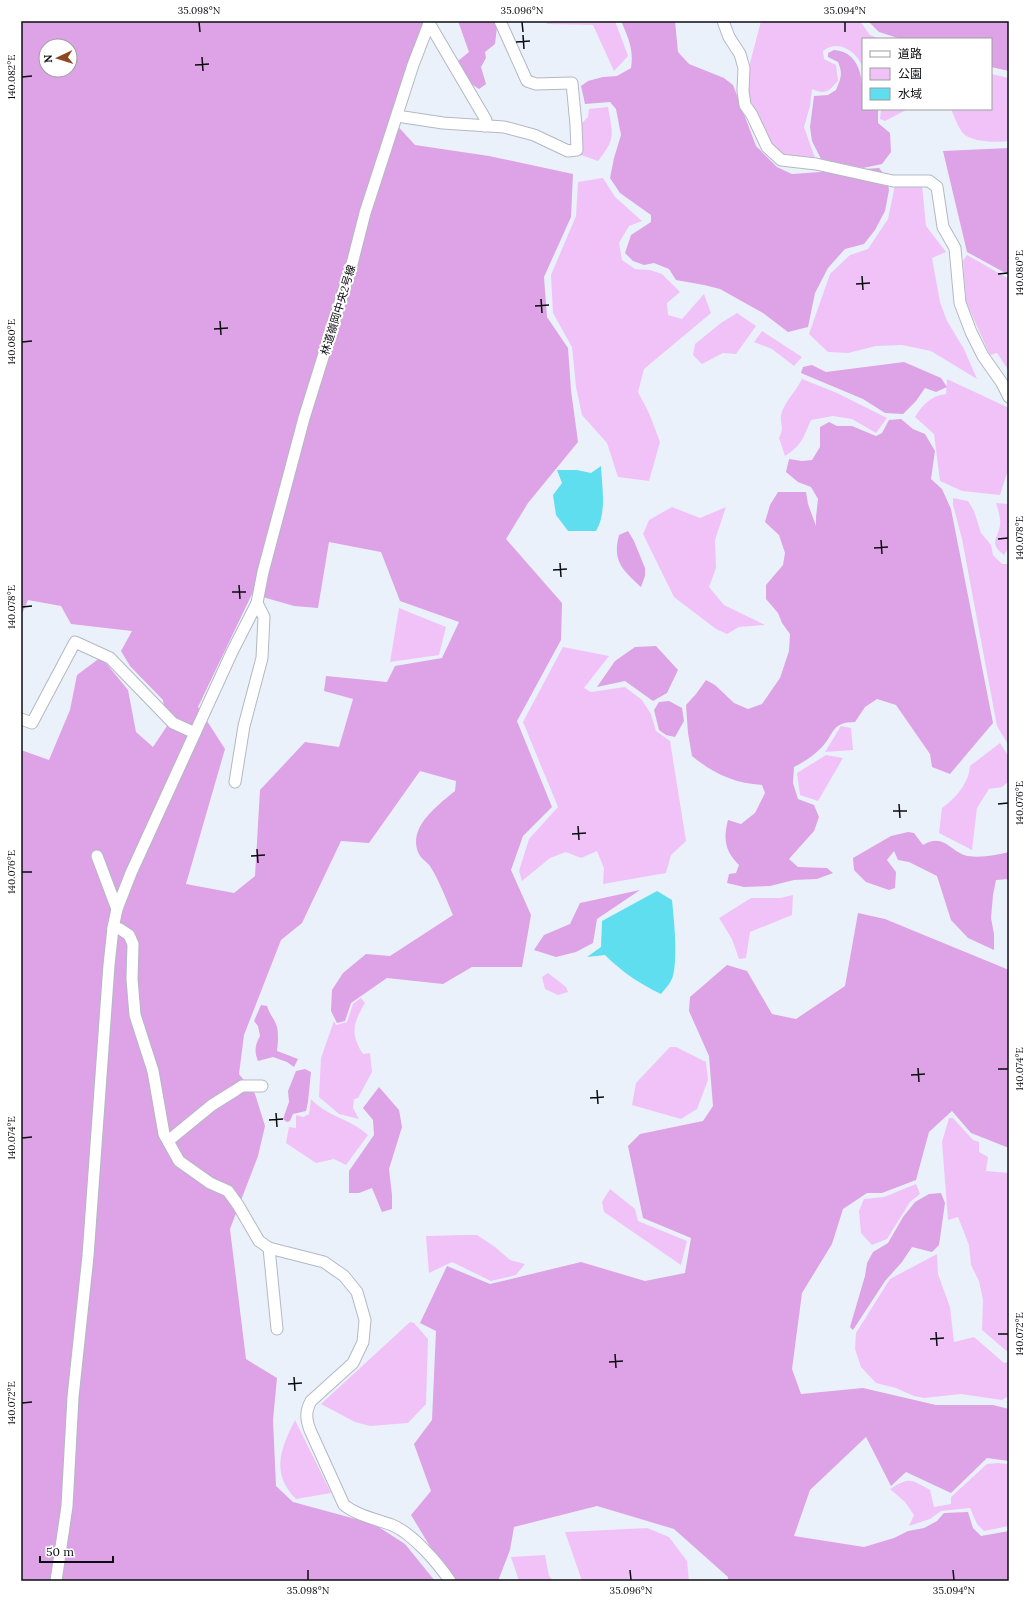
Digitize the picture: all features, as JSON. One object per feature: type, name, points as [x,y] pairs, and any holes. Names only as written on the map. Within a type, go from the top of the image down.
[{"type":"street","points":[[397,116],[443,123],[504,128],[534,135],[568,151],[577,150],[572,83],[536,84],[527,81],[500,21]]},
{"type":"street","points":[[723,21],[726,32],[740,54],[744,68],[743,91],[745,105],[752,115],[767,147],[781,160],[816,164],[893,181],[929,181],[937,187],[943,227],[955,248],[960,303],[971,332],[983,356],[1002,383],[1009,397]]},
{"type":"street","points":[[429,22],[486,120],[485,126]]},
{"type":"street","name":"林道嶺岡中央2号線","points":[[56,1581],[67,1506],[73,1397],[88,1256],[108,973],[113,928],[117,909],[131,873],[232,652],[257,602],[263,572],[304,418],[352,264],[365,213],[413,65],[429,22]]},
{"type":"street","points":[[235,782],[244,726],[262,658],[264,618],[257,602]]},
{"type":"street","points":[[21,719],[32,723],[75,642],[110,658],[173,723],[196,733]]},
{"type":"street","points":[[97,856],[117,909]]},
{"type":"street","points":[[113,928],[120,929],[129,935],[133,944],[132,980],[135,1015],[154,1071],[164,1134],[179,1160],[210,1183],[228,1191],[259,1241],[269,1248],[324,1262],[344,1276],[357,1292],[365,1320],[363,1342],[353,1363],[311,1401],[307,1409],[306,1421],[344,1505],[352,1511],[404,1531],[433,1560],[450,1581]]},
{"type":"street","points":[[168,1141],[212,1105],[242,1086],[262,1086]]},
{"type":"street","points":[[269,1248],[277,1329]]},
{"type":"green space","points":[[546,21],[615,21],[628,56],[614,71],[593,25],[547,24]]},
{"type":"green space","points":[[761,21],[860,21],[870,35],[878,38],[862,38],[862,65],[857,57],[847,49],[835,46],[829,47],[823,51],[824,59],[836,65],[838,81],[832,88],[823,92],[812,89],[810,106],[804,127],[815,158],[784,158],[766,138],[748,99],[748,71]]},
{"type":"green space","points":[[992,74],[1009,78],[1009,141],[998,142],[977,140],[962,132],[951,110],[992,110]]},
{"type":"green space","points":[[608,107],[612,136],[608,147],[598,161],[581,155],[579,126],[588,117],[589,109]]},
{"type":"green space","points":[[881,110],[906,110],[885,121],[880,119]]},
{"type":"green space","points":[[603,178],[615,197],[642,221],[629,226],[619,243],[622,260],[635,269],[650,270],[662,274],[680,292],[667,303],[668,315],[682,319],[704,294],[711,313],[644,369],[638,392],[649,413],[660,442],[649,481],[618,477],[607,443],[582,415],[576,387],[572,347],[553,313],[551,275],[576,216],[578,182]]},
{"type":"green space","points":[[895,185],[922,185],[926,226],[946,252],[932,258],[940,302],[947,321],[964,349],[977,379],[931,351],[902,345],[876,346],[848,353],[828,352],[809,334],[830,274],[850,255],[868,249],[888,219]]},
{"type":"green space","points":[[967,255],[1009,279],[1009,371],[997,353],[990,355],[966,302],[963,261]]},
{"type":"green space","points":[[737,313],[756,326],[736,354],[723,353],[702,364],[693,355],[695,344],[721,323]]},
{"type":"green space","points":[[762,331],[802,357],[794,366],[772,349],[754,342]]},
{"type":"green space","points":[[802,379],[837,393],[887,418],[876,433],[852,419],[833,416],[811,420],[799,445],[785,456],[779,438],[782,429],[781,416],[784,407]]},
{"type":"green space","points":[[947,379],[1009,408],[1009,467],[1000,495],[962,491],[940,481],[934,434],[915,417],[928,401],[946,394]]},
{"type":"green space","points":[[953,498],[968,501],[974,511],[981,533],[991,545],[993,555],[1002,564],[1009,564],[1009,746],[997,726],[962,539],[953,505]]},
{"type":"green space","points":[[996,503],[1009,504],[1009,547],[1004,555],[999,551],[995,544],[1000,522]]},
{"type":"green space","points":[[672,507],[700,518],[726,507],[715,540],[716,568],[709,587],[724,605],[765,625],[739,627],[727,634],[716,629],[674,597],[643,534],[649,520]]},
{"type":"green space","points":[[399,608],[446,627],[439,655],[390,662]]},
{"type":"green space","points":[[563,647],[609,656],[584,688],[591,692],[625,687],[642,700],[651,714],[656,731],[670,741],[686,841],[671,855],[666,873],[603,884],[604,868],[597,851],[581,858],[566,852],[550,858],[522,881],[519,871],[529,839],[558,807],[523,722]]},
{"type":"green space","points":[[841,726],[851,728],[853,750],[825,752]]},
{"type":"green space","points":[[1000,743],[1009,757],[1009,781],[1002,787],[989,789],[977,808],[972,850],[939,833],[942,808],[952,800],[964,784],[970,766]]},
{"type":"green space","points":[[826,755],[843,758],[818,801],[800,795],[797,773]]},
{"type":"green space","points":[[793,895],[792,915],[750,932],[746,958],[739,959],[732,939],[719,918],[751,898],[780,898]]},
{"type":"green space","points":[[548,973],[566,987],[568,992],[558,995],[545,989],[542,977]]},
{"type":"green space","points":[[361,998],[365,1003],[356,1023],[355,1034],[356,1040],[363,1054],[370,1053],[372,1072],[358,1098],[354,1099],[353,1108],[359,1119],[339,1114],[319,1097],[321,1058],[334,1021],[336,1025],[347,1022],[353,1004]]},
{"type":"green space","points":[[670,1047],[676,1047],[706,1062],[708,1080],[697,1109],[681,1119],[632,1105],[636,1083]]},
{"type":"green space","points":[[311,1099],[324,1110],[354,1125],[368,1135],[346,1165],[334,1159],[316,1163],[286,1143],[289,1127],[296,1128],[296,1115],[303,1117],[309,1114]]},
{"type":"green space","points":[[949,1118],[953,1118],[973,1140],[979,1142],[979,1152],[988,1157],[986,1171],[1009,1173],[1009,1353],[982,1330],[983,1300],[979,1281],[971,1265],[969,1245],[958,1217],[948,1220],[942,1142]]},
{"type":"green space","points":[[916,1184],[920,1194],[910,1202],[887,1239],[872,1245],[861,1233],[859,1211],[864,1199],[884,1197]]},
{"type":"green space","points":[[610,1189],[635,1209],[638,1221],[687,1241],[681,1265],[604,1212],[602,1202]]},
{"type":"green space","points":[[477,1235],[495,1247],[510,1260],[525,1264],[516,1275],[491,1281],[452,1262],[429,1273],[426,1236]]},
{"type":"green space","points":[[937,1254],[938,1274],[950,1307],[954,1342],[974,1337],[1004,1363],[1009,1362],[1009,1396],[1002,1400],[961,1394],[924,1398],[914,1396],[896,1388],[876,1383],[861,1367],[855,1349],[856,1333],[890,1279]]},
{"type":"green space","points":[[410,1322],[414,1323],[428,1339],[426,1404],[408,1423],[370,1426],[355,1422],[321,1404]]},
{"type":"green space","points":[[295,1420],[331,1493],[296,1499],[283,1480],[280,1460],[282,1450]]},
{"type":"green space","points":[[987,1464],[1009,1464],[1009,1526],[984,1531],[977,1524],[970,1508],[941,1511],[930,1519],[909,1526],[914,1515],[905,1502],[890,1489],[906,1481],[910,1481],[930,1490],[934,1507],[951,1504],[951,1497]]},
{"type":"green space","points":[[647,1528],[669,1537],[687,1561],[689,1581],[582,1581],[565,1532]]},
{"type":"green space","points":[[545,1555],[549,1576],[553,1581],[519,1581],[511,1557]]},
{"type":"shaded area","points":[[21,21],[427,21],[393,121],[415,145],[489,156],[573,174],[571,217],[544,277],[547,317],[568,348],[571,390],[578,442],[528,503],[506,539],[562,603],[561,640],[517,721],[552,807],[523,836],[511,870],[531,915],[522,967],[472,967],[443,984],[387,978],[351,1003],[345,1021],[337,1023],[331,1011],[332,990],[343,973],[366,954],[390,956],[453,915],[433,871],[419,854],[416,843],[417,834],[426,817],[455,791],[456,781],[420,771],[369,843],[341,841],[302,923],[281,940],[244,1035],[239,1074],[255,1094],[265,1126],[258,1156],[230,1229],[246,1359],[277,1378],[273,1420],[276,1486],[293,1502],[374,1524],[405,1544],[435,1581],[21,1581],[21,750],[49,760],[70,710],[77,675],[101,657],[128,690],[136,732],[153,747],[167,726],[163,700],[130,666],[121,651],[132,631],[71,624],[61,606],[28,600],[21,616]],"holes":[[[329,542],[381,552],[400,601],[459,622],[442,658],[395,666],[387,682],[326,676],[324,691],[353,699],[339,747],[305,742],[260,790],[255,876],[234,893],[186,884],[225,749],[198,707],[252,594],[294,606],[318,608]]]},
{"type":"shaded area","points":[[458,21],[495,21],[497,27],[495,44],[485,52],[486,58],[481,67],[486,84],[479,89],[470,83],[458,61],[469,52]]},
{"type":"shaded area","points":[[621,21],[675,21],[678,52],[689,64],[724,78],[733,85],[756,146],[777,167],[792,174],[879,168],[887,178],[889,190],[885,211],[875,230],[864,244],[845,249],[828,268],[815,293],[808,327],[788,332],[763,313],[720,289],[676,280],[669,269],[654,263],[644,265],[633,261],[625,253],[631,235],[651,222],[651,215],[620,193],[610,178],[621,135],[616,109],[610,102],[585,104],[581,86],[588,81],[603,77],[617,76],[631,68],[631,49]]},
{"type":"shaded area","points":[[868,21],[1009,21],[1009,71],[992,67],[992,38],[898,38],[879,32]]},
{"type":"shaded area","points":[[834,50],[844,52],[851,57],[860,72],[862,81],[862,110],[878,110],[878,123],[890,133],[891,152],[882,164],[863,168],[821,159],[812,141],[810,127],[814,96],[828,95],[836,90],[840,79],[841,73],[838,62],[828,57],[828,53]]},
{"type":"shaded area","points":[[1009,148],[1009,275],[967,252],[943,151]]},
{"type":"shaded area","points":[[904,362],[941,378],[947,387],[936,392],[925,388],[916,401],[903,414],[885,413],[863,399],[801,373],[803,367],[812,365],[826,372]]},
{"type":"shaded area","points":[[901,419],[913,429],[925,434],[935,451],[931,479],[942,489],[951,509],[993,723],[950,774],[932,767],[930,754],[896,705],[877,699],[865,707],[855,722],[841,724],[834,730],[825,744],[817,752],[794,767],[793,783],[798,799],[814,805],[819,817],[814,831],[789,859],[798,867],[827,868],[833,873],[817,879],[794,880],[770,886],[744,887],[727,883],[729,874],[736,873],[739,865],[734,860],[726,844],[726,827],[728,820],[741,824],[755,813],[765,793],[762,785],[733,780],[716,773],[692,756],[688,733],[686,705],[706,680],[715,685],[734,703],[748,709],[762,704],[780,678],[789,651],[790,634],[782,623],[778,613],[766,599],[766,585],[783,565],[785,553],[779,535],[765,522],[770,505],[778,492],[806,492],[808,504],[816,526],[818,499],[811,487],[798,482],[786,472],[789,459],[802,461],[812,460],[820,447],[820,427],[829,422],[837,426],[852,426],[876,436],[882,433],[889,420]]},
{"type":"shaded area","points":[[628,531],[634,541],[645,568],[645,576],[641,587],[624,570],[618,559],[617,544],[619,535]]},
{"type":"shaded area","points":[[656,646],[678,670],[667,693],[653,701],[625,681],[597,687],[615,661],[635,647]]},
{"type":"shaded area","points":[[669,701],[682,708],[684,721],[675,737],[666,735],[659,730],[654,710],[659,702]]},
{"type":"shaded area","points":[[908,832],[914,833],[923,845],[936,841],[942,842],[962,854],[973,857],[1009,852],[1009,879],[996,880],[993,895],[991,918],[994,934],[994,950],[968,938],[951,920],[937,876],[909,862],[898,860],[894,851],[887,860],[896,872],[895,888],[889,890],[866,882],[854,870],[853,858],[891,836]]},
{"type":"shaded area","points":[[640,890],[597,919],[593,943],[576,952],[556,957],[534,950],[544,935],[570,924],[580,903]]},
{"type":"shaded area","points":[[858,913],[885,919],[1009,970],[1009,1148],[971,1133],[952,1111],[929,1132],[916,1180],[882,1193],[867,1193],[843,1209],[832,1244],[802,1293],[792,1369],[801,1394],[863,1388],[936,1405],[993,1405],[1009,1409],[1009,1461],[987,1458],[951,1493],[906,1472],[891,1486],[866,1437],[810,1490],[794,1536],[864,1547],[894,1538],[908,1531],[924,1528],[937,1521],[944,1513],[968,1512],[973,1528],[981,1536],[1009,1531],[1009,1581],[728,1581],[728,1577],[674,1529],[597,1506],[514,1527],[510,1550],[498,1581],[451,1581],[411,1515],[431,1491],[414,1444],[432,1420],[436,1331],[420,1323],[447,1266],[490,1284],[581,1262],[645,1281],[685,1273],[691,1238],[643,1218],[628,1146],[640,1134],[703,1121],[713,1106],[709,1056],[689,1011],[690,997],[727,965],[747,971],[772,1014],[796,1019],[845,986]]},
{"type":"shaded area","points":[[261,1005],[267,1006],[276,1024],[278,1034],[277,1051],[298,1059],[294,1067],[287,1062],[273,1057],[258,1061],[256,1048],[260,1036],[258,1026],[254,1021]]},
{"type":"shaded area","points":[[305,1069],[311,1072],[306,1111],[293,1114],[290,1121],[287,1122],[283,1119],[289,1102],[288,1091],[296,1071]]},
{"type":"shaded area","points":[[379,1087],[399,1110],[402,1127],[389,1169],[392,1209],[382,1212],[372,1188],[359,1193],[349,1193],[349,1171],[374,1135],[373,1120],[363,1108]]},
{"type":"shaded area","points":[[941,1193],[945,1203],[939,1245],[932,1252],[912,1247],[902,1262],[885,1281],[853,1330],[850,1327],[865,1276],[867,1263],[873,1252],[888,1243],[903,1217],[915,1202],[929,1194]]},
{"type":"water","points":[[601,466],[603,508],[602,516],[596,531],[568,531],[556,515],[553,495],[562,483],[557,470],[577,470],[591,473]]},
{"type":"water","points":[[657,891],[672,900],[675,938],[673,976],[661,994],[632,977],[605,955],[587,957],[601,947],[602,921]]}]
